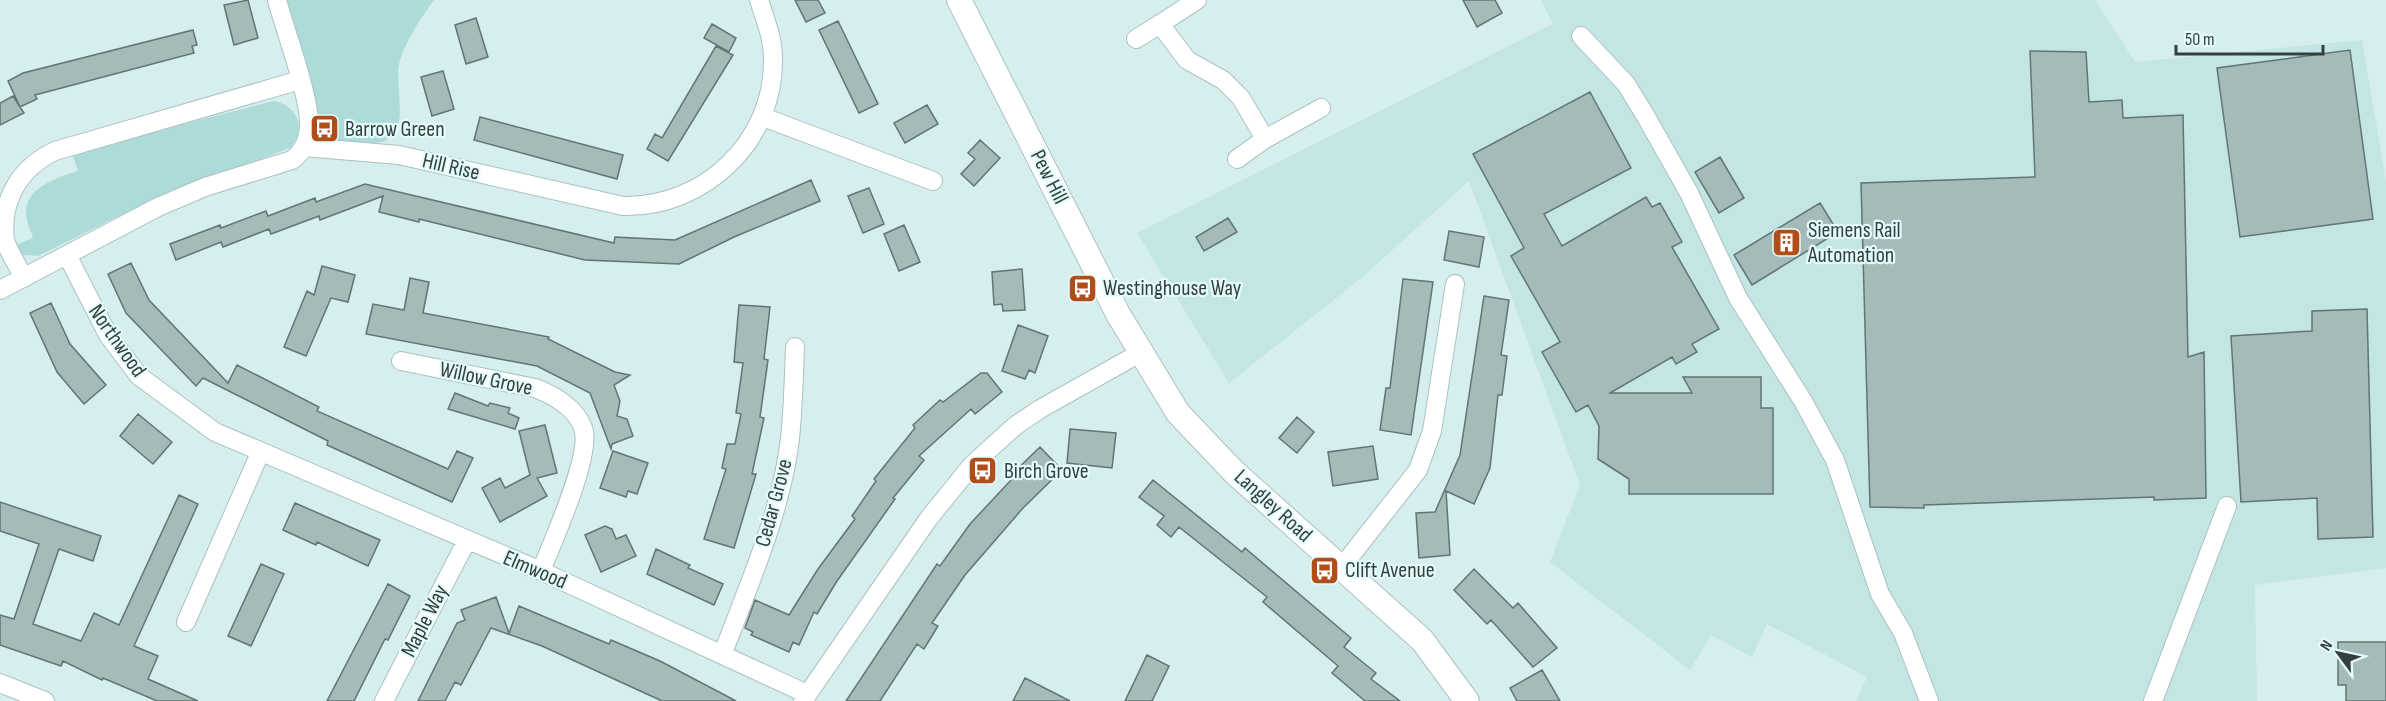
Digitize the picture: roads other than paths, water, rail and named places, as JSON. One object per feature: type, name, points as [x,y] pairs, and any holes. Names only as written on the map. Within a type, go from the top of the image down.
[{"type":"main road","name":"Pew Hill","points":[[959,0],[1140,353]]},
{"type":"main road","name":"Langley Road","points":[[1140,353],[1178,413],[1234,472],[1422,640],[1467,701]]},
{"type":"street","points":[[0,290],[122,225],[181,197],[292,160],[304,147],[309,123],[300,80],[277,0]]},
{"type":"street","name":"Hill Rise","points":[[304,147],[399,155],[591,201],[633,206],[674,199],[706,181],[746,146],[763,117],[771,89],[773,59],[772,44],[759,0]]},
{"type":"street","points":[[1136,39],[1197,0]]},
{"type":"street","points":[[1160,24],[1187,60],[1222,80],[1241,98],[1265,139]]},
{"type":"street","points":[[1581,36],[1626,84],[1650,123],[1689,193],[1738,298],[1803,401],[1835,460],[1880,594],[1903,633],[1929,701]]},
{"type":"street","points":[[24,278],[5,240],[3,224],[8,194],[14,182],[29,165],[55,151],[254,96],[300,80]]},
{"type":"street","points":[[1238,159],[1265,139],[1321,108]]},
{"type":"street","points":[[763,117],[933,181]]},
{"type":"street","name":"Northwood","points":[[67,255],[108,335],[139,376],[215,432]]},
{"type":"street","points":[[1341,568],[1418,470],[1426,451],[1432,431],[1455,284]]},
{"type":"street","name":"Cedar Grove","points":[[723,653],[760,555],[779,492],[790,439],[795,347]]},
{"type":"street","points":[[805,698],[929,518],[972,465],[1015,426],[1040,409],[1140,353]]},
{"type":"street","name":"Willow Grove","points":[[401,361],[535,388],[555,398],[575,414],[584,428],[584,454],[541,571]]},
{"type":"street","name":"Elmwood","points":[[215,432],[541,571],[723,653],[805,698]]},
{"type":"street","points":[[186,622],[260,453]]},
{"type":"street","points":[[2153,701],[2227,506]]},
{"type":"street","name":"Maple Way","points":[[384,701],[467,540]]},
{"type":"street","points":[[0,682],[45,701]]},
{"type":"place","name":"Barrow Green","points":[[324,129]]},
{"type":"place","name":"Siemens Rail Automation","points":[[1787,243]]},
{"type":"place","name":"Westinghouse Way","points":[[1082,288]]},
{"type":"place","name":"Birch Grove","points":[[983,471]]},
{"type":"place","name":"Clift Avenue","points":[[1324,570]]}]
